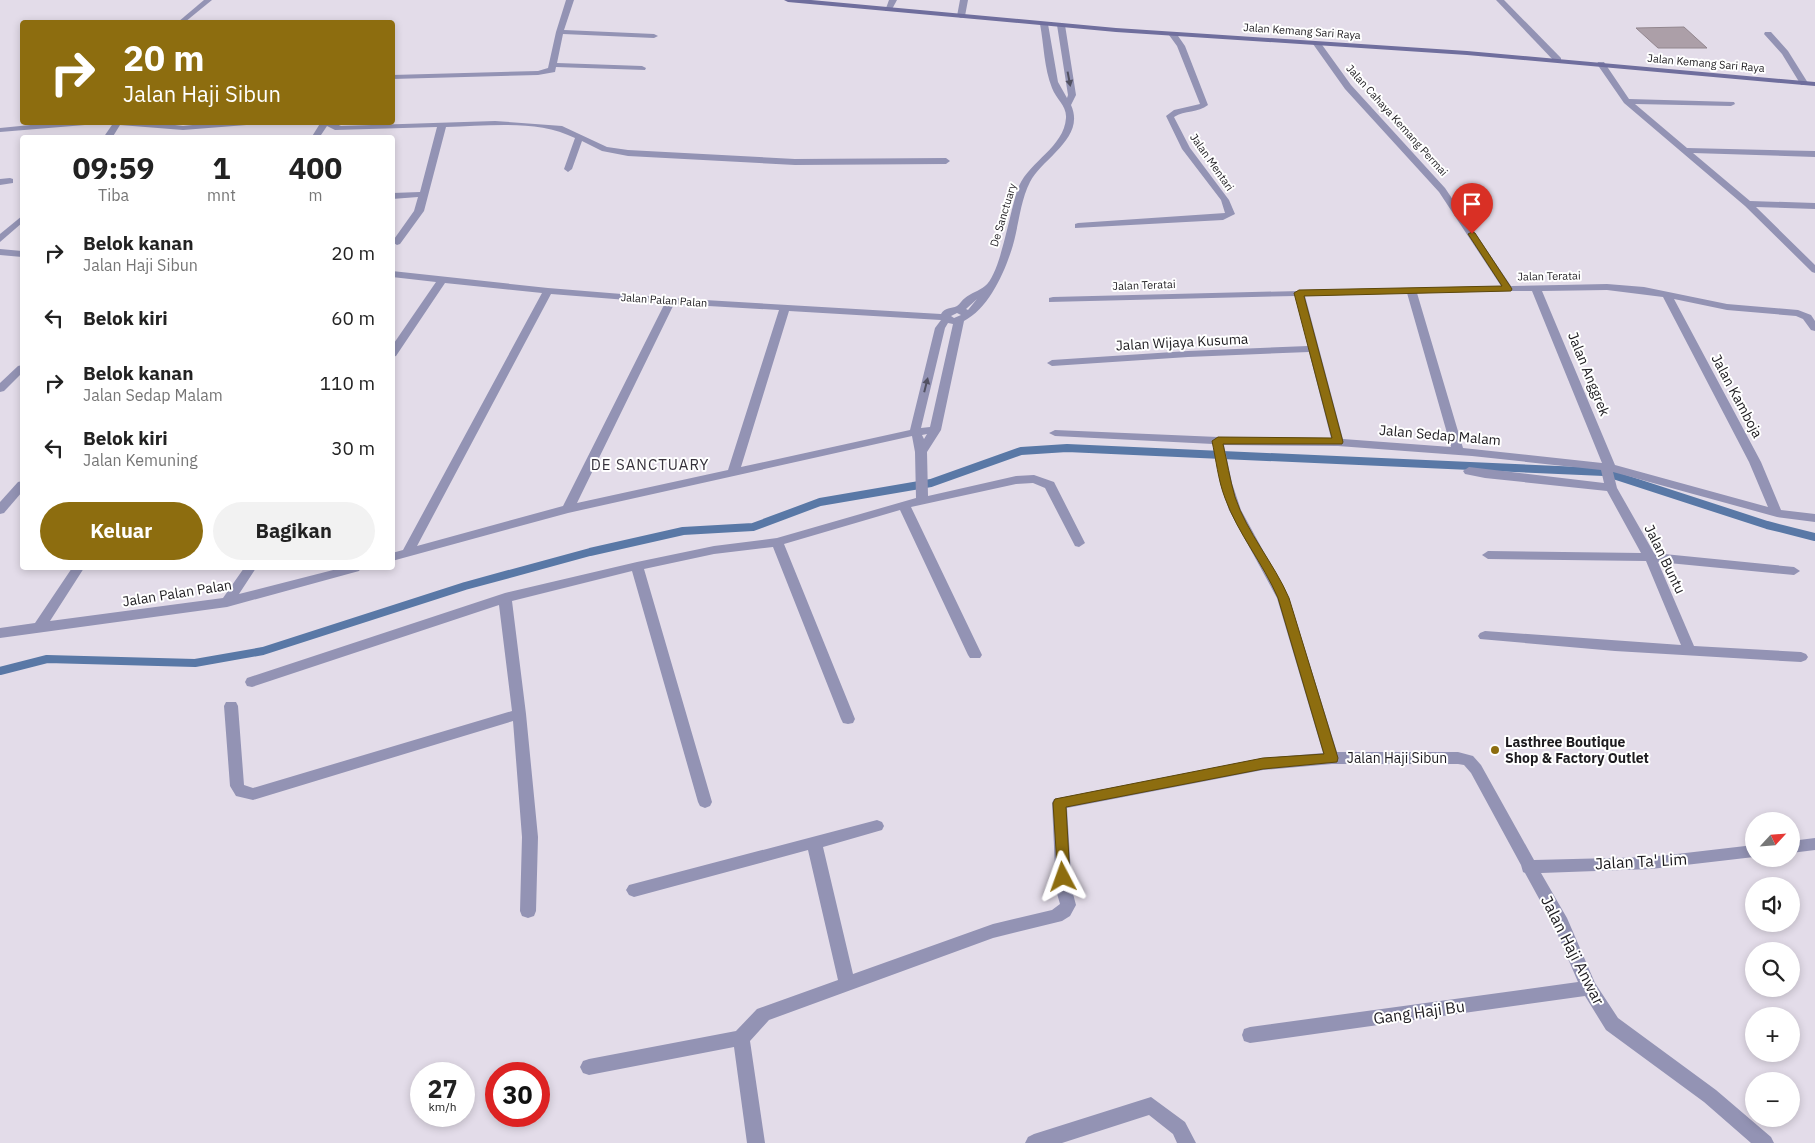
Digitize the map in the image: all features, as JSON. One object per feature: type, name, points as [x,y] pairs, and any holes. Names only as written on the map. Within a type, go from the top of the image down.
[{"type":"main road","name":"Jalan Kemang Sari Raya","points":[[788,0],[1173,35],[1558,60],[1815,84]]},
{"type":"street","points":[[183,20],[208,0]]},
{"type":"street","points":[[395,77],[546,72],[552,70],[560,32],[570,0]]},
{"type":"street","points":[[888,9],[893,0]]},
{"type":"street","points":[[961,16],[964,0]]},
{"type":"street","points":[[1500,0],[1558,60]]},
{"type":"street","points":[[1044,24],[1056,88],[1068,104]]},
{"type":"street","name":"De Sanctuary","points":[[962,315],[979,305],[990,286],[1008,246],[1018,201],[1030,174],[1060,141],[1068,128],[1070,118],[1068,104],[1072,95],[1061,25]]},
{"type":"street","points":[[560,32],[654,36]]},
{"type":"street","points":[[1768,34],[1785,53],[1804,83]]},
{"type":"street","name":"Jalan Mentari","points":[[1078,226],[1223,217],[1230,214],[1225,200],[1209,180],[1202,166],[1186,149],[1170,116],[1175,111],[1204,105],[1182,46],[1173,35]]},
{"type":"street","name":"Jalan Cahaya Kemang Permai","points":[[1316,44],[1348,88],[1442,190],[1508,289]]},
{"type":"street","points":[[1602,64],[1627,101],[1687,150],[1748,204],[1815,270]]},
{"type":"street","points":[[554,65],[642,68]]},
{"type":"street","points":[[1627,101],[1731,104]]},
{"type":"street","points":[[0,130],[61,125]]},
{"type":"street","points":[[151,125],[183,128],[220,125]]},
{"type":"street","points":[[330,125],[335,128],[537,125],[562,128],[605,149],[628,153],[795,162],[946,161]]},
{"type":"street","points":[[397,242],[419,211],[442,125]]},
{"type":"street","points":[[568,169],[580,136]]},
{"type":"street","points":[[1687,150],[1815,154]]},
{"type":"street","points":[[0,182],[10,181]]},
{"type":"street","points":[[395,196],[424,194]]},
{"type":"street","points":[[1748,204],[1815,206]]},
{"type":"street","points":[[0,239],[20,221]]},
{"type":"street","points":[[0,252],[20,254]]},
{"type":"street","name":"Jalan Palan Palan","points":[[395,274],[441,281],[671,301],[944,316],[962,315]]},
{"type":"street","points":[[395,350],[441,281]]},
{"type":"street","name":"Jalan Teratai","points":[[1053,300],[1411,290],[1607,287],[1644,290],[1727,307],[1804,315],[1815,328]]},
{"type":"street","name":"Jalan Anggrek","points":[[1536,288],[1609,469],[1611,486]]},
{"type":"street","points":[[1411,290],[1458,451]]},
{"type":"street","points":[[407,553],[548,291]]},
{"type":"street","points":[[1299,293],[1338,442]]},
{"type":"street","name":"Jalan Kamboja","points":[[1668,295],[1755,462],[1777,513]]},
{"type":"street","points":[[568,509],[671,301]]},
{"type":"street","points":[[733,473],[785,308]]},
{"type":"street","points":[[921,452],[934,430],[962,315]]},
{"type":"street","points":[[922,501],[921,452],[915,432],[944,316]]},
{"type":"street","name":"Jalan Wijaya Kusuma","points":[[1052,363],[1188,354],[1314,350]]},
{"type":"street","points":[[0,389],[20,370]]},
{"type":"street","points":[[395,556],[568,509],[915,432],[934,430]]},
{"type":"street","name":"Jalan Sedap Malam","points":[[1055,433],[1220,450],[1338,442],[1458,451],[1609,469],[1777,513],[1815,518]]},
{"type":"street","points":[[1220,450],[1230,497],[1246,533],[1274,576],[1283,598],[1332,758]]},
{"type":"street","points":[[1469,471],[1611,486]]},
{"type":"street","points":[[252,682],[505,598],[636,566],[714,550],[777,542],[904,505],[1016,480],[1042,481],[1051,487],[1079,543]]},
{"type":"street","name":"Jalan Buntu","points":[[1611,486],[1650,557],[1689,649]]},
{"type":"street","points":[[0,510],[20,487]]},
{"type":"street","points":[[904,505],[975,655]]},
{"type":"street","points":[[777,542],[848,719]]},
{"type":"street","points":[[1488,555],[1650,557],[1794,571]]},
{"type":"street","points":[[636,566],[705,802]]},
{"type":"street","points":[[39,628],[77,570]]},
{"type":"street","points":[[227,602],[249,570]]},
{"type":"street","name":"Jalan Palan Palan","points":[[0,633],[227,602],[347,570]]},
{"type":"street","points":[[505,598],[519,714],[530,837],[528,910]]},
{"type":"street","points":[[1485,636],[1801,657]]},
{"type":"street","points":[[232,706],[237,786],[242,792],[253,794],[519,714]]},
{"type":"street","name":"Jalan Haji Sibun","points":[[847,985],[984,935],[1056,916],[1064,911],[1068,905],[1064,890],[1059,803],[1263,764],[1332,758],[1458,758],[1468,760]]},
{"type":"street","name":"Jalan Haji Anwar","points":[[1468,760],[1480,776],[1528,867],[1561,923],[1588,988],[1612,1024],[1710,1096],[1764,1143]]},
{"type":"street","points":[[634,890],[878,826]]},
{"type":"street","points":[[589,1067],[741,1038],[763,1014],[847,985],[814,842]]},
{"type":"street","points":[[1800,846],[1815,844]]},
{"type":"street","name":"Jalan Ta' Lim","points":[[1528,867],[1651,863],[1745,852]]},
{"type":"street","name":"Gang Haji Bu","points":[[1250,1035],[1588,988]]},
{"type":"street","points":[[741,1038],[756,1143]]},
{"type":"street","points":[[1034,1143],[1151,1106],[1179,1128],[1187,1143]]},
{"type":"building","points":[[1684,27],[1707,48],[1658,48],[1636,28]]},
{"type":"waterway","points":[[0,671],[47,659],[195,663],[263,651],[465,586],[590,552],[683,531],[753,527],[820,502],[931,483],[1021,451],[1067,448],[1604,472],[1767,525],[1815,537]]},
{"type":"place","name":"Lasthree Boutique Shop & Factory Outlet","points":[[1495,750]]},
{"type":"district","name":"DE SANCTUARY","points":[[650,465]]},
{"type":"route","points":[[1063,877],[1059,803],[1263,764],[1332,758],[1305,664],[1283,598],[1274,576],[1246,533],[1230,497],[1218,441],[1338,442],[1299,293],[1508,289],[1472,234]]}]
